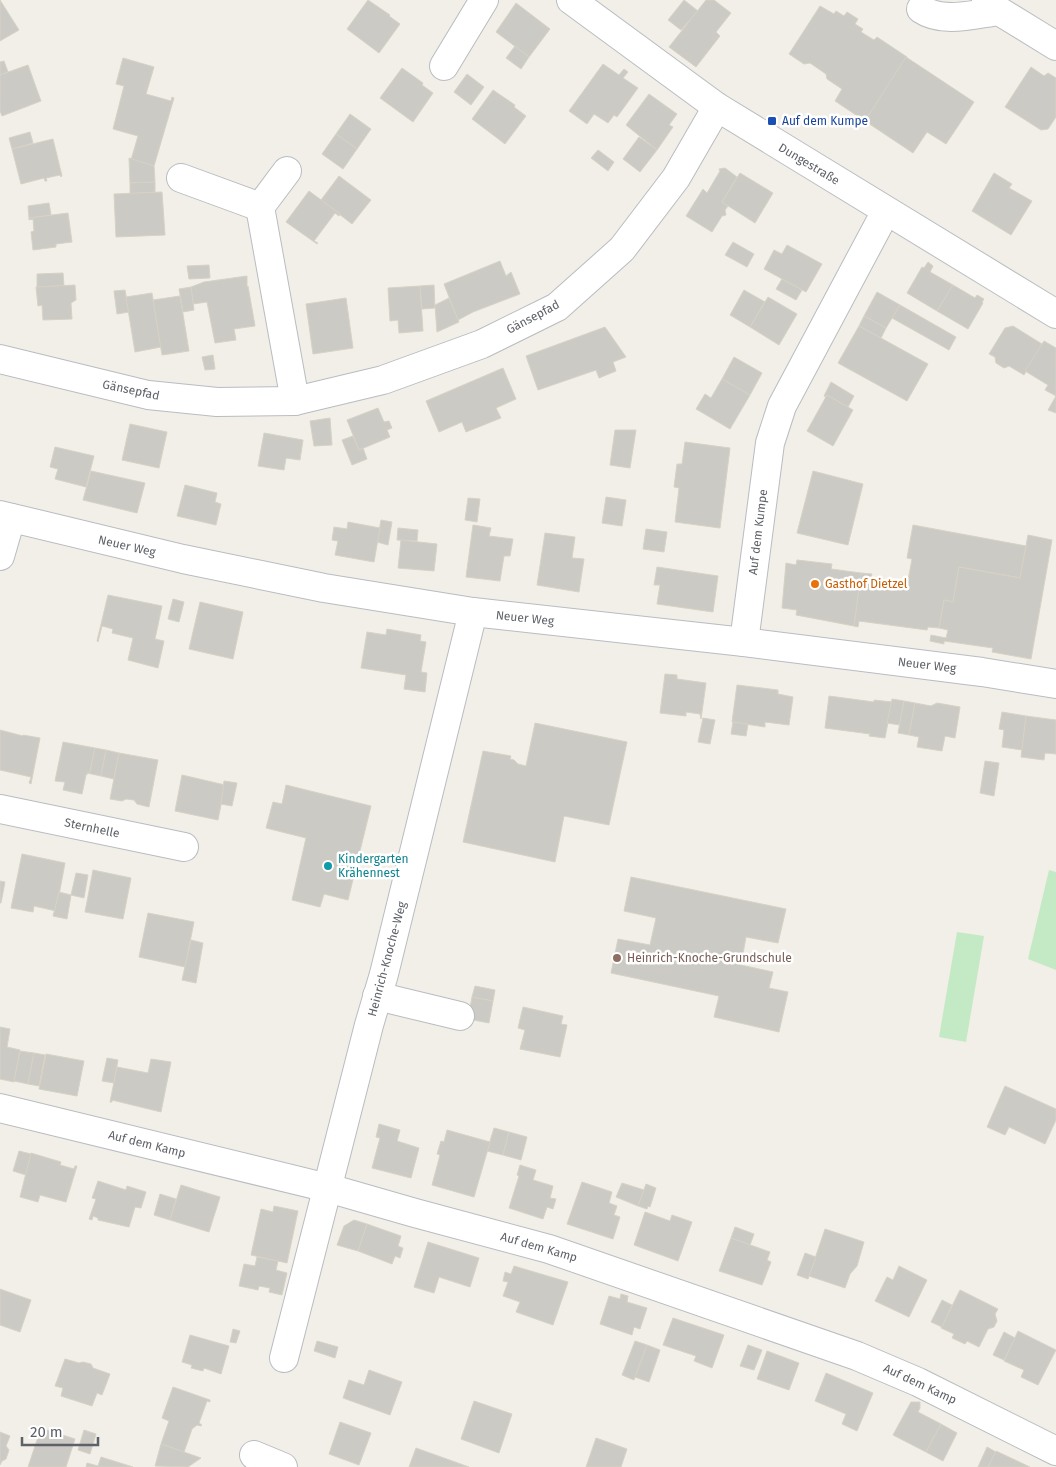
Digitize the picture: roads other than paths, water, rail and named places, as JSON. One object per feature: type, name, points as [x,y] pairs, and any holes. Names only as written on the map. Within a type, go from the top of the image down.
[{"type":"street","points":[[444,66],[484,0]]},
{"type":"street","name":"Dungestraße","points":[[571,0],[717,107],[1056,314]]},
{"type":"street","points":[[921,10],[928,14],[943,17],[992,5],[1056,46]]},
{"type":"street","name":"Gänsepfad","points":[[0,360],[148,395],[217,402],[295,401],[383,380],[482,344],[557,307],[622,249],[676,178],[717,107]]},
{"type":"street","points":[[287,171],[260,207],[295,401]]},
{"type":"street","points":[[180,178],[260,207]]},
{"type":"street","name":"Auf dem Kumpe","points":[[744,642],[770,443],[782,406],[886,211]]},
{"type":"street","points":[[0,556],[5,517]]},
{"type":"street","name":"Neuer Weg","points":[[5,517],[192,561],[324,588],[473,612],[744,642],[982,672],[1056,684]]},
{"type":"street","name":"Heinrich-Knoche-Weg","points":[[284,1358],[405,892],[473,612]]},
{"type":"street","name":"Sternhelle","points":[[0,809],[184,847]]},
{"type":"street","points":[[377,996],[460,1016]]},
{"type":"street","name":"Auf dem Kamp","points":[[0,1108],[328,1188],[549,1249],[801,1336],[918,1382],[1056,1451]]},
{"type":"street","points":[[254,1455],[283,1467]]},
{"type":"place","name":"Auf dem Kumpe","points":[[772,121]]},
{"type":"place","name":"Gasthof Dietzel","points":[[815,584]]},
{"type":"place","name":"Kindergarten Krähennest","points":[[328,866]]},
{"type":"place","name":"Heinrich-Knoche-Grundschule","points":[[617,958]]}]
